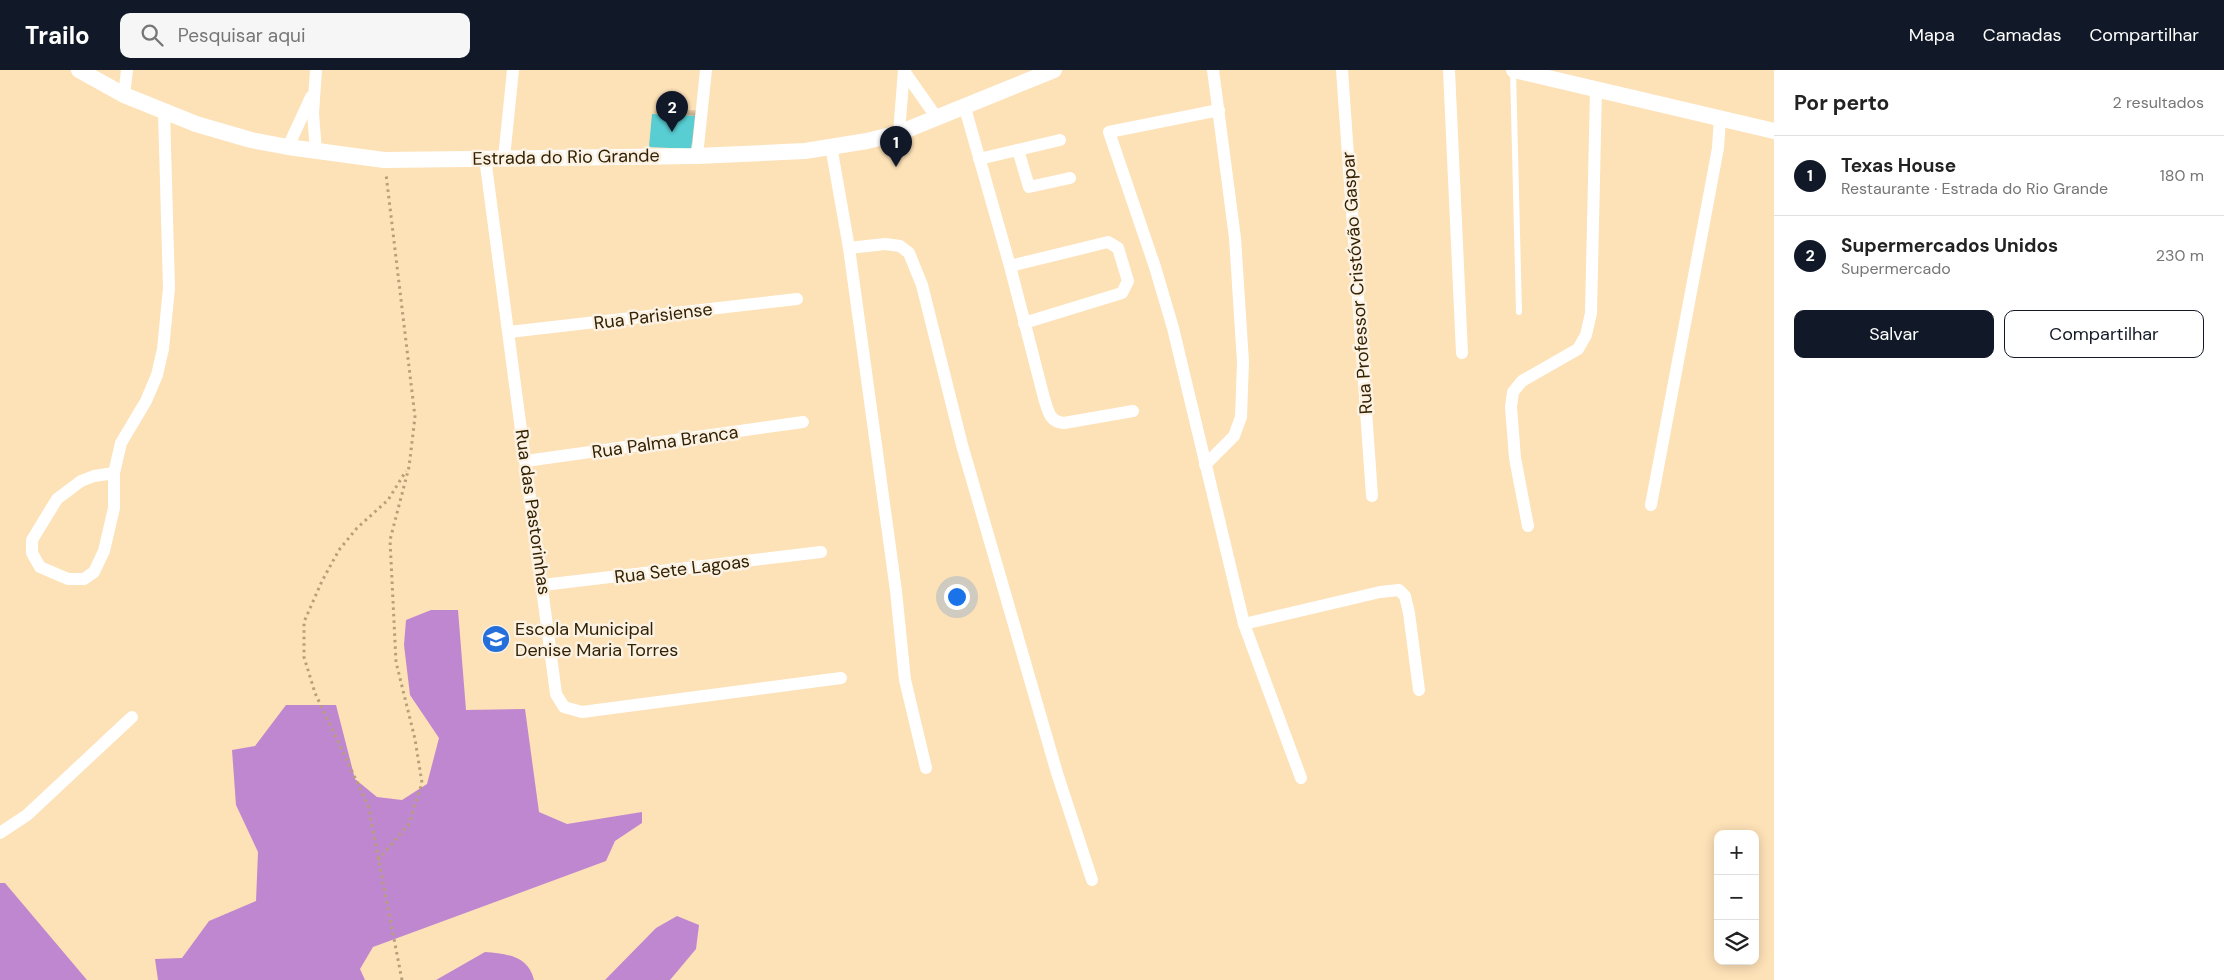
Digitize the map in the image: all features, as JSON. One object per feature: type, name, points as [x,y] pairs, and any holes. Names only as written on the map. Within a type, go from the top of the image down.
[{"type":"street","name":"Estrada do Rio Grande","points":[[80,70],[124,94],[196,124],[251,140],[316,152],[384,160],[697,156],[805,150],[899,133],[965,108],[1054,70]]},
{"type":"street","points":[[124,94],[127,70]]},
{"type":"street","points":[[316,70],[314,90],[316,152]]},
{"type":"street","points":[[504,158],[513,70]]},
{"type":"street","points":[[697,156],[706,70]]},
{"type":"street","points":[[1205,465],[1234,436],[1241,417],[1244,362],[1234,238],[1213,70]]},
{"type":"street","name":"Rua Professor Cristóvão Gaspar","points":[[1342,70],[1372,496]]},
{"type":"street","points":[[1449,70],[1462,352]]},
{"type":"street","points":[[1514,70],[1774,131]]},
{"type":"street","points":[[904,71],[938,118]]},
{"type":"street","points":[[899,133],[904,71]]},
{"type":"street","points":[[288,147],[314,90]]},
{"type":"street","points":[[1528,526],[1515,458],[1511,408],[1513,392],[1522,381],[1578,349],[1586,335],[1591,313],[1596,90]]},
{"type":"street","points":[[965,108],[1051,419],[1064,423],[1133,411]]},
{"type":"street","points":[[1219,110],[1109,132],[1156,267],[1173,328],[1244,624],[1301,778]]},
{"type":"street","points":[[114,472],[81,481],[57,499],[32,540],[32,554],[40,567],[68,579],[84,579],[94,572],[104,551],[114,508],[114,472],[122,443],[146,401],[157,375],[163,349],[170,288],[164,111]]},
{"type":"street","points":[[1650,505],[1716,158],[1720,117]]},
{"type":"street","points":[[979,159],[1060,140]]},
{"type":"street","points":[[831,146],[849,248],[896,592],[905,680],[926,768]]},
{"type":"street","points":[[1018,150],[1029,187],[1070,178]]},
{"type":"street","name":"Rua das Pastorinhas","points":[[485,158],[556,694],[564,707],[582,712],[841,678]]},
{"type":"street","points":[[1010,266],[1108,242],[1118,248],[1128,281],[1122,293],[1024,323]]},
{"type":"street","points":[[849,248],[885,244],[900,246],[909,253],[922,285],[962,445],[1057,773],[1092,880]]},
{"type":"street","name":"Rua Parisiense","points":[[509,332],[797,299]]},
{"type":"street","name":"Rua Palma Branca","points":[[526,461],[803,422]]},
{"type":"street","name":"Rua Sete Lagoas","points":[[543,585],[821,552]]},
{"type":"street","points":[[1244,624],[1380,592],[1399,590],[1405,596],[1409,613],[1418,690]]},
{"type":"street","points":[[0,833],[27,815],[132,718]]},
{"type":"lane","points":[[1514,70],[1519,312]]},
{"type":"path","points":[[378,860],[409,824],[422,783],[415,739],[396,662],[390,540],[409,466],[415,416],[384,160]]},
{"type":"path","points":[[402,980],[368,805],[315,693],[304,657],[304,622],[322,581],[339,550],[357,528],[388,500],[409,466]]},
{"type":"shaded area","points":[[431,610],[458,610],[466,710],[525,709],[539,812],[567,824],[642,812],[642,823],[615,841],[606,861],[373,947],[360,969],[365,980],[158,980],[155,959],[182,958],[209,921],[256,901],[258,852],[236,805],[232,750],[255,746],[286,705],[336,705],[355,779],[377,797],[402,800],[427,784],[439,738],[410,695],[404,645],[406,620]]},
{"type":"shaded area","points":[[0,883],[5,883],[87,980],[0,980]]},
{"type":"shaded area","points":[[677,916],[699,925],[696,949],[670,980],[605,980],[656,928]]},
{"type":"shaded area","points":[[485,952],[515,957],[527,965],[534,980],[436,980]]},
{"type":"building","points":[[652,114],[695,116],[691,149],[649,147]]},
{"type":"place","name":"Supermercados Unidos","points":[[672,132]]},
{"type":"place","name":"Texas House","points":[[896,167]]},
{"type":"place","name":"Escola Municipal Denise Maria Torres","points":[[496,639]]}]
